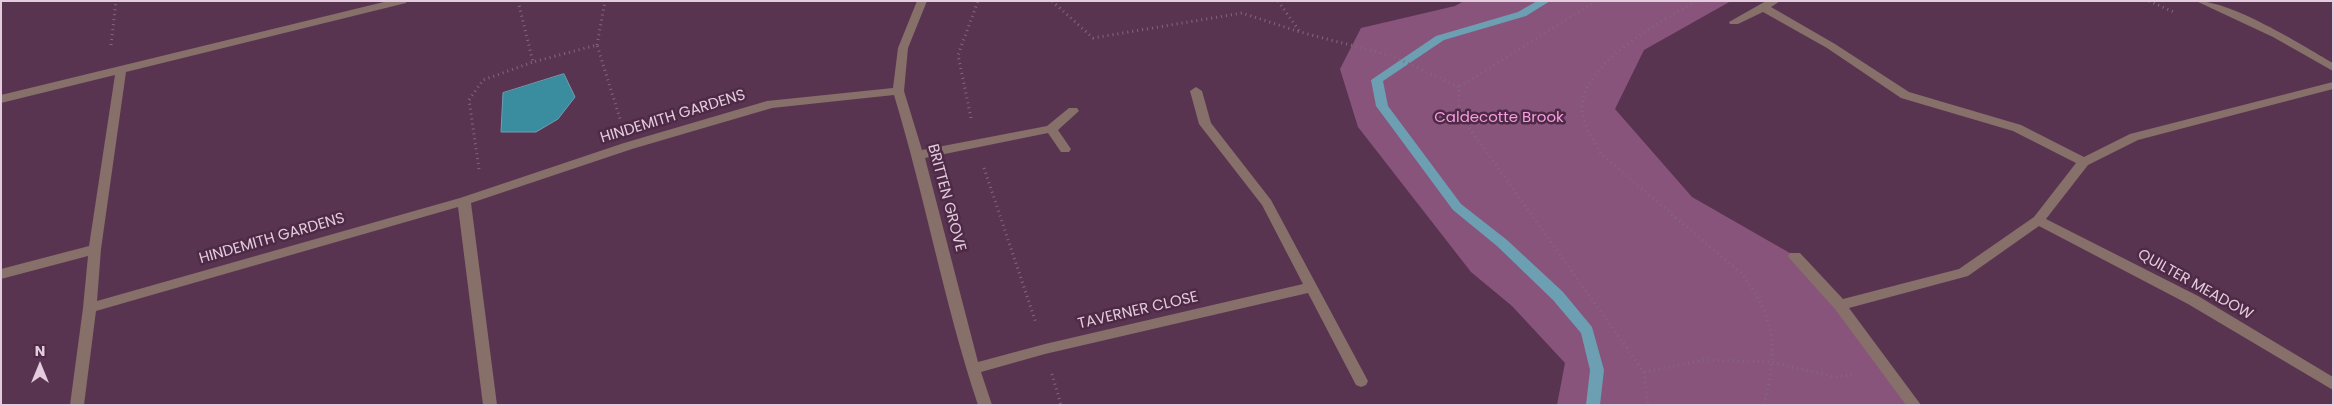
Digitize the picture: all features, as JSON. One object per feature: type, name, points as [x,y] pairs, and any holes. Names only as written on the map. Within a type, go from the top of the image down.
[{"type":"street","points":[[1,99],[402,1]]},
{"type":"street","name":"BRITTEN GROVE","points":[[922,1],[903,48],[898,90],[918,155],[973,369],[985,405]]},
{"type":"street","points":[[1734,22],[1775,1]]},
{"type":"street","points":[[2201,1],[2277,35],[2333,68]]},
{"type":"street","points":[[1764,8],[1831,46],[1905,95],[2017,128],[2084,162]]},
{"type":"street","points":[[78,405],[95,249],[120,71]]},
{"type":"street","points":[[1840,305],[1962,273],[2038,220],[2084,162],[2134,137],[2333,85]]},
{"type":"street","name":"HINDEMITH GARDENS","points":[[90,308],[464,201],[628,146],[771,104],[898,90]]},
{"type":"street","points":[[1196,91],[1205,124],[1267,203],[1361,381]]},
{"type":"street","points":[[918,155],[1051,129],[1073,111]]},
{"type":"street","points":[[1051,129],[1065,149]]},
{"type":"street","points":[[464,201],[490,405]]},
{"type":"street","name":"QUILTER MEADOW","points":[[2038,220],[2193,300],[2333,384]]},
{"type":"street","points":[[1,274],[95,249]]},
{"type":"street","points":[[1795,256],[1840,305],[1874,354],[1914,405]]},
{"type":"street","name":"TAVERNER CLOSE","points":[[973,369],[1045,349],[1311,287]]},
{"type":"path","points":[[116,1],[108,63],[120,71]]},
{"type":"path","points":[[518,1],[533,62]]},
{"type":"path","points":[[605,1],[597,45],[628,146]]},
{"type":"path","points":[[978,1],[958,55],[976,143],[1045,349],[1061,405]]},
{"type":"path","points":[[1052,1],[1093,38],[1242,13],[1300,32],[1392,56],[1459,87]]},
{"type":"path","points":[[1278,1],[1300,32]]},
{"type":"path","points":[[1459,87],[1596,1]]},
{"type":"path","points":[[1696,1],[1637,36],[1614,55],[1587,88],[1582,106],[1588,130],[1602,155],[1741,273],[1759,296],[1770,321],[1770,384],[1764,405]]},
{"type":"path","points":[[464,201],[480,172],[469,100],[483,80],[533,62],[597,45]]},
{"type":"path","points":[[1459,87],[1459,106],[1468,126],[1644,372],[1648,405]]},
{"type":"path","points":[[1644,372],[1704,360],[1771,362],[1836,377],[1886,368]]},
{"type":"green space","name":"Caldecotte Brook","points":[[1464,1],[1731,1],[1644,50],[1615,109],[1692,197],[1795,256],[1914,405],[1557,405],[1565,363],[1512,306],[1471,272],[1358,127],[1340,69],[1361,28],[1455,6]]},
{"type":"water","points":[[564,74],[575,97],[558,119],[536,132],[501,132],[503,93]]},
{"type":"waterway","points":[[1545,1],[1522,14],[1440,38],[1377,80],[1382,106],[1457,207],[1502,243],[1558,296],[1587,331],[1597,370],[1593,405]]}]
